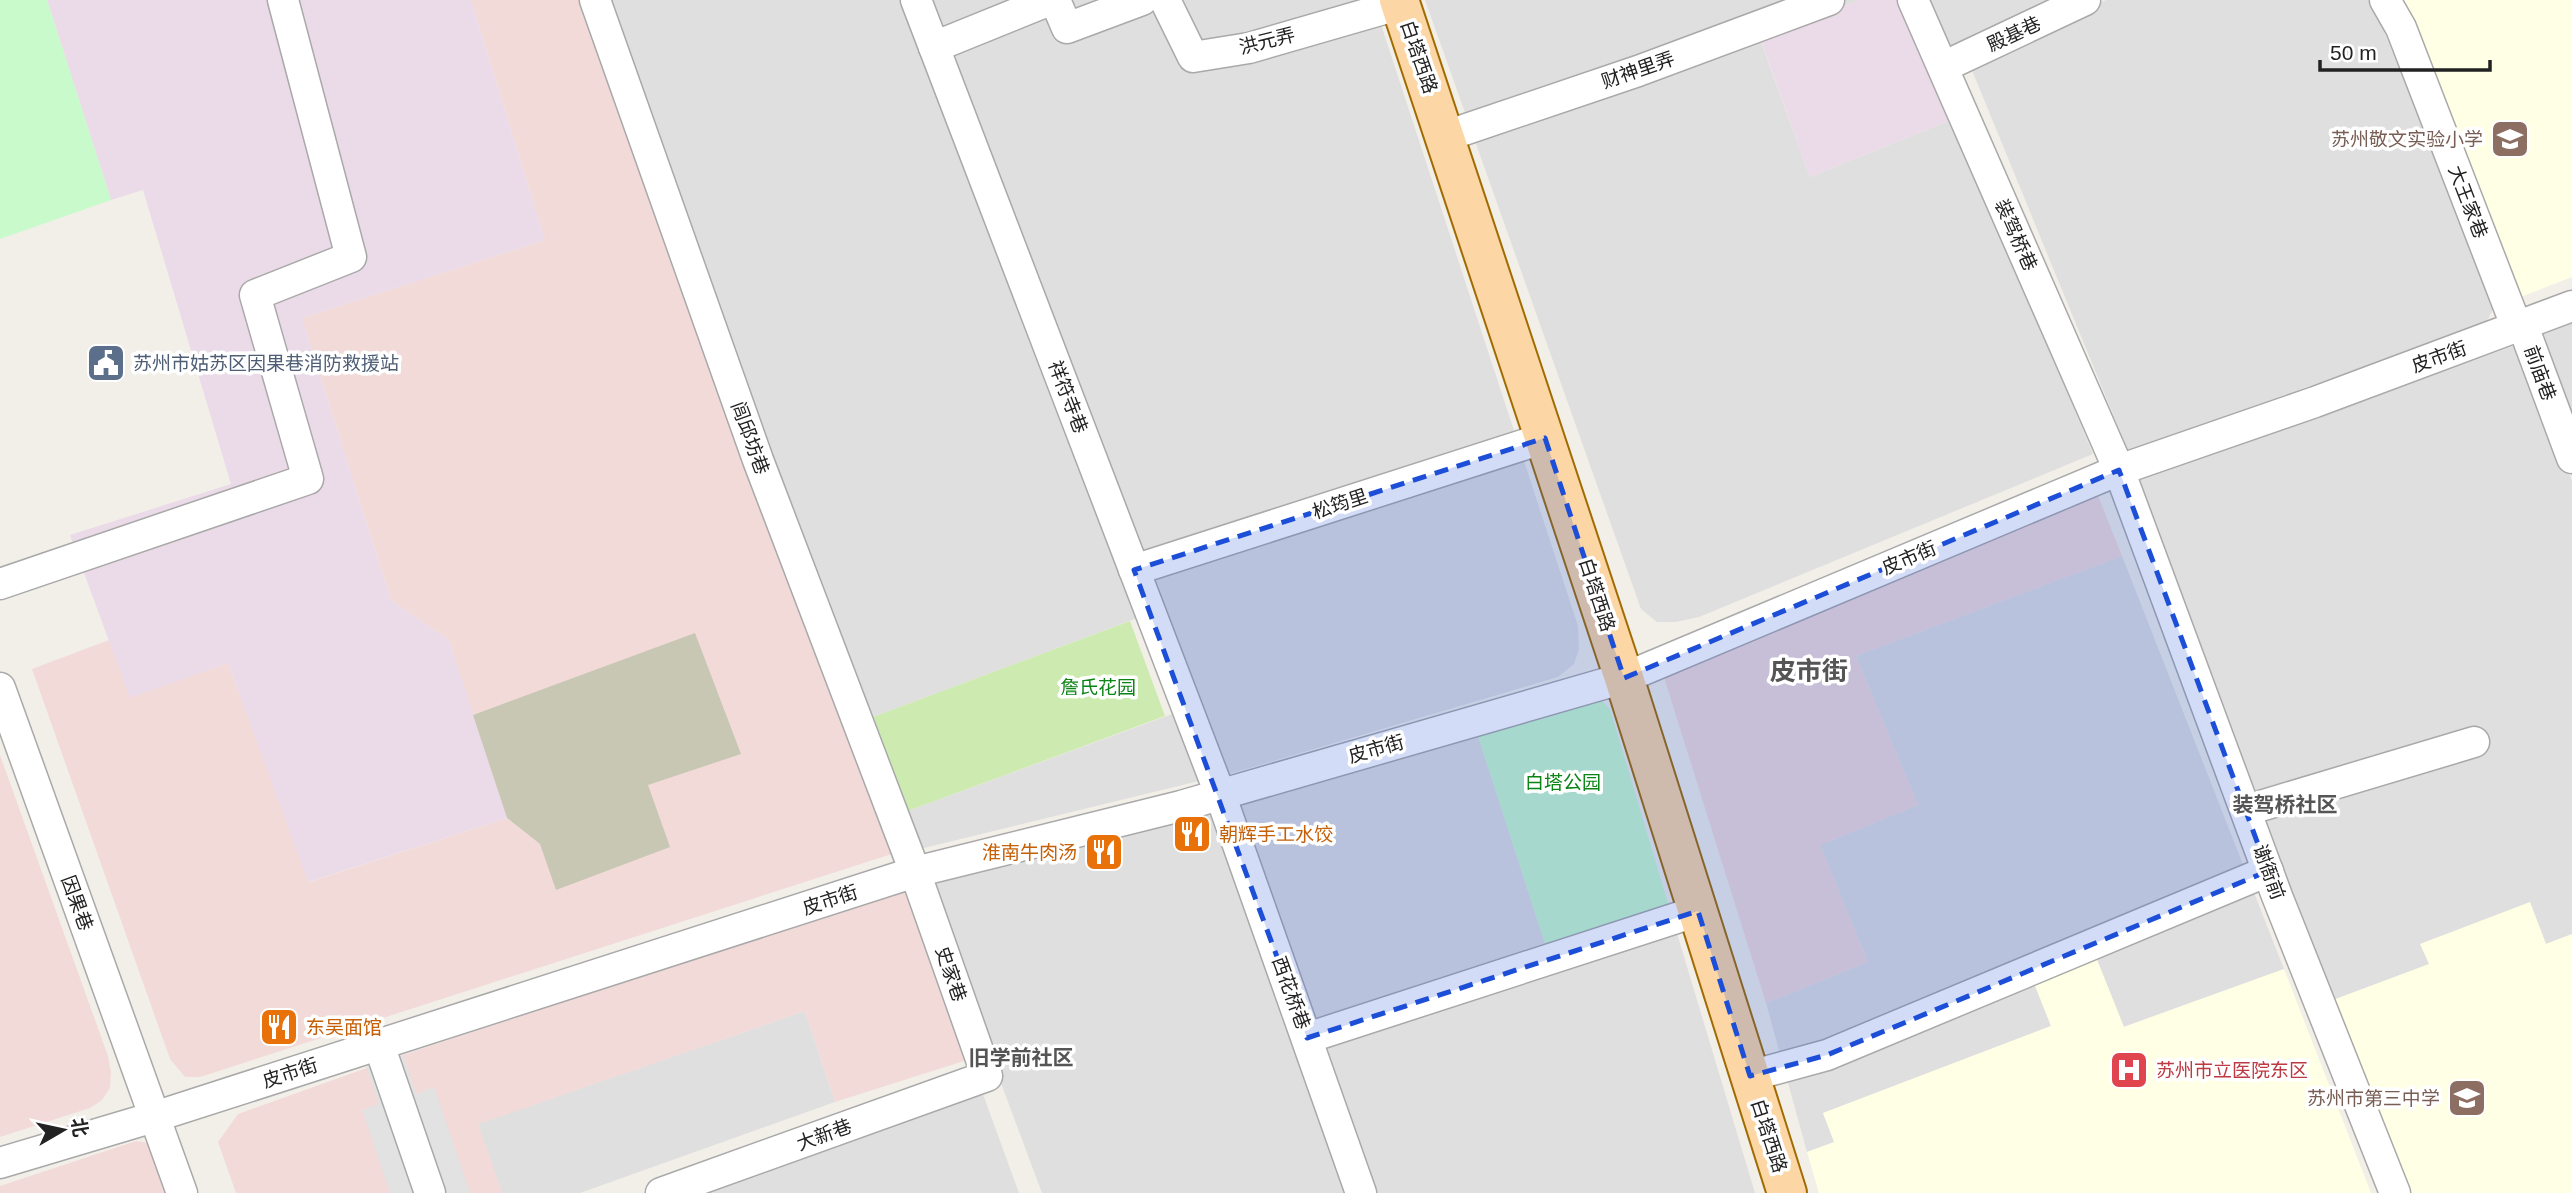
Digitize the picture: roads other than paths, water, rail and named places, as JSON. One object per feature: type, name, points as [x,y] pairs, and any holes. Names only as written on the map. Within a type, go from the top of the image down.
[{"type":"main road","name":"白塔西路","points":[[1400,2],[1624,678],[1787,1193]]},
{"type":"street","points":[[0,584],[308,479],[255,295],[351,257],[283,0]]},
{"type":"street","name":"闾邱坊巷","points":[[595,0],[758,460],[915,872]]},
{"type":"street","name":"祥符寺巷","points":[[916,0],[1220,794]]},
{"type":"street","points":[[934,47],[1050,0]]},
{"type":"street","points":[[1055,0],[1067,28],[1142,0]]},
{"type":"street","name":"洪元弄","points":[[1165,0],[1193,57],[1249,48],[1400,2]]},
{"type":"street","name":"财神里弄","points":[[1446,136],[1638,71],[1829,0]]},
{"type":"street","name":"装驾桥巷","points":[[1913,0],[2119,470]]},
{"type":"street","name":"殿基巷","points":[[1943,67],[2085,0]]},
{"type":"street","name":"大王家巷","points":[[2385,0],[2401,29],[2520,327]]},
{"type":"street","name":"皮市街","points":[[0,1163],[154,1117],[915,872],[1220,794],[1624,678],[2119,470],[2315,402],[2572,306]]},
{"type":"street","name":"前庙巷","points":[[2520,327],[2572,458]]},
{"type":"street","name":"松筠里","points":[[1134,570],[1545,438]]},
{"type":"street","name":"谢衙前","points":[[2119,470],[2268,871],[2395,1193]]},
{"type":"street","name":"因果巷","points":[[0,688],[182,1193]]},
{"type":"street","points":[[2247,810],[2474,742]]},
{"type":"street","name":"西花桥巷","points":[[1220,794],[1361,1193]]},
{"type":"street","points":[[1750,1076],[1827,1055],[2268,871]]},
{"type":"street","name":"史家巷","points":[[915,872],[987,1076]]},
{"type":"street","points":[[1307,1038],[1698,911]]},
{"type":"street","points":[[379,1045],[429,1193]]},
{"type":"street","name":"大新巷","points":[[661,1193],[987,1076]]},
{"type":"place","name":"苏州敬文实验小学","points":[[2510,139]]},
{"type":"place","name":"苏州市姑苏区因果巷消防救援站","points":[[106,363]]},
{"type":"place","name":"朝辉手工水饺","points":[[1192,834]]},
{"type":"place","name":"淮南牛肉汤","points":[[1104,852]]},
{"type":"place","name":"东吴面馆","points":[[279,1027]]},
{"type":"place","name":"苏州市立医院东区","points":[[2129,1070]]},
{"type":"place","name":"苏州市第三中学","points":[[2467,1098]]},
{"type":"district","name":"皮市街","points":[[1809,671]]},
{"type":"district","name":"装驾桥社区","points":[[2285,804]]},
{"type":"district","name":"旧学前社区","points":[[1021,1057]]},
{"type":"park label","name":"詹氏花园","points":[[1098,687]]},
{"type":"park label","name":"白塔公园","points":[[1563,782]]}]
